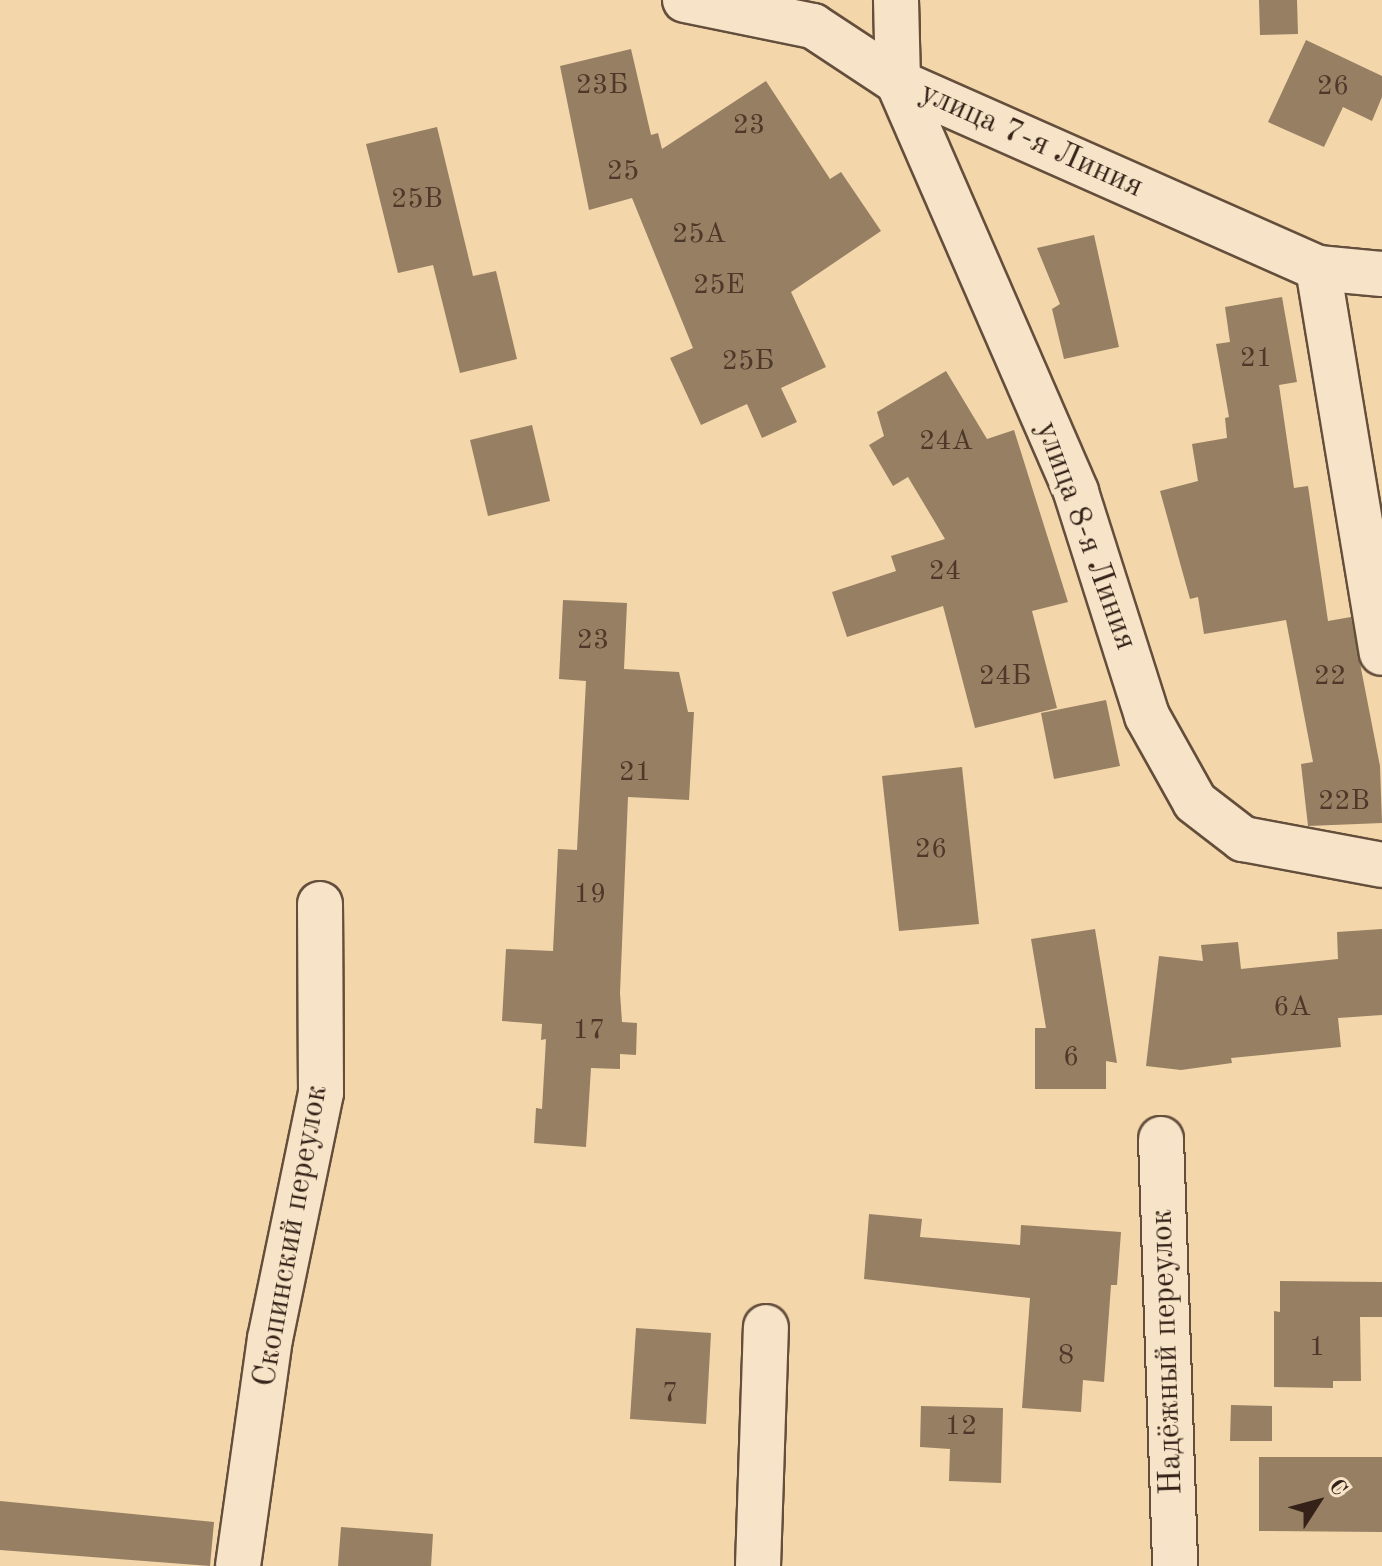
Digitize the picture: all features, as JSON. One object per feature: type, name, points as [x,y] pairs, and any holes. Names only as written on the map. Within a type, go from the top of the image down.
[{"type":"street","name":"улица 7-я Линия","points":[[685,0],[813,26],[898,82],[1318,268],[1382,274]]},
{"type":"street","points":[[896,0],[898,82]]},
{"type":"street","name":"улица 8-я Линия","points":[[898,82],[1076,492],[1147,716],[1195,802],[1243,839],[1382,865]]},
{"type":"street","points":[[1318,268],[1382,653]]},
{"type":"street","name":"Скопинский переулок","points":[[238,1566],[270,1339],[321,1093],[320,904]]},
{"type":"street","name":"Надёжный переулок","points":[[1161,1139],[1175,1566]]},
{"type":"street","points":[[758,1566],[766,1327]]},
{"type":"building","points":[[1259,0],[1297,0],[1298,34],[1260,35]]},
{"type":"building","points":[[1306,40],[1382,76],[1382,97],[1372,121],[1343,107],[1324,147],[1268,122]]},
{"type":"building","points":[[631,49],[651,135],[658,133],[662,149],[766,81],[830,179],[841,172],[881,231],[791,292],[826,367],[781,388],[797,422],[762,438],[747,404],[701,425],[670,358],[693,348],[632,198],[589,210],[560,66]]},
{"type":"building","points":[[437,127],[473,276],[496,271],[517,359],[460,373],[433,265],[398,273],[366,144]]},
{"type":"building","points":[[1094,235],[1119,347],[1064,359],[1052,309],[1060,304],[1037,248]]},
{"type":"building","points":[[1282,297],[1297,382],[1279,385],[1294,488],[1308,486],[1328,621],[1351,617],[1380,766],[1382,823],[1308,826],[1301,764],[1313,762],[1286,620],[1204,634],[1198,597],[1190,599],[1160,491],[1198,481],[1192,444],[1227,438],[1225,418],[1229,417],[1216,344],[1230,342],[1225,307]]},
{"type":"building","points":[[946,371],[987,439],[1014,430],[1068,602],[1032,611],[1057,708],[975,728],[943,606],[847,637],[832,592],[896,571],[891,556],[945,539],[908,477],[893,486],[869,445],[884,436],[877,412]]},
{"type":"building","points":[[532,425],[550,501],[488,516],[470,440]]},
{"type":"building","points":[[563,600],[627,603],[624,669],[679,672],[688,712],[694,712],[689,800],[628,797],[620,993],[622,1022],[637,1023],[636,1055],[620,1054],[620,1069],[591,1068],[586,1147],[534,1143],[536,1108],[542,1109],[546,1039],[541,1040],[542,1024],[502,1021],[506,949],[553,951],[558,849],[577,850],[586,681],[559,679]]},
{"type":"building","points":[[1106,700],[1120,766],[1054,779],[1041,713]]},
{"type":"building","points":[[962,767],[979,924],[899,931],[882,776]]},
{"type":"building","points":[[1095,929],[1117,1063],[1106,1061],[1106,1089],[1035,1089],[1035,1028],[1046,1028],[1031,939]]},
{"type":"building","points":[[1382,929],[1382,1015],[1338,1018],[1341,1047],[1231,1058],[1232,1063],[1181,1070],[1146,1066],[1159,956],[1203,961],[1201,945],[1238,942],[1241,969],[1338,959],[1337,932]]},
{"type":"building","points":[[869,1214],[922,1219],[920,1237],[1020,1245],[1021,1225],[1121,1232],[1117,1285],[1111,1285],[1104,1382],[1083,1380],[1081,1412],[1022,1408],[1030,1298],[864,1279]]},
{"type":"building","points":[[1280,1281],[1382,1282],[1382,1317],[1360,1317],[1361,1381],[1333,1381],[1333,1388],[1274,1387],[1274,1311],[1280,1312]]},
{"type":"building","points":[[636,1328],[711,1333],[706,1424],[630,1419]]},
{"type":"building","points":[[1231,1405],[1272,1406],[1272,1441],[1230,1441]]},
{"type":"building","points":[[921,1406],[1003,1408],[1001,1483],[949,1481],[950,1449],[920,1447]]},
{"type":"building","points":[[1259,1457],[1382,1457],[1382,1532],[1259,1531]]},
{"type":"building","points":[[0,1501],[214,1522],[210,1566],[0,1550]]},
{"type":"building","points":[[341,1527],[433,1534],[431,1566],[338,1566]]}]
